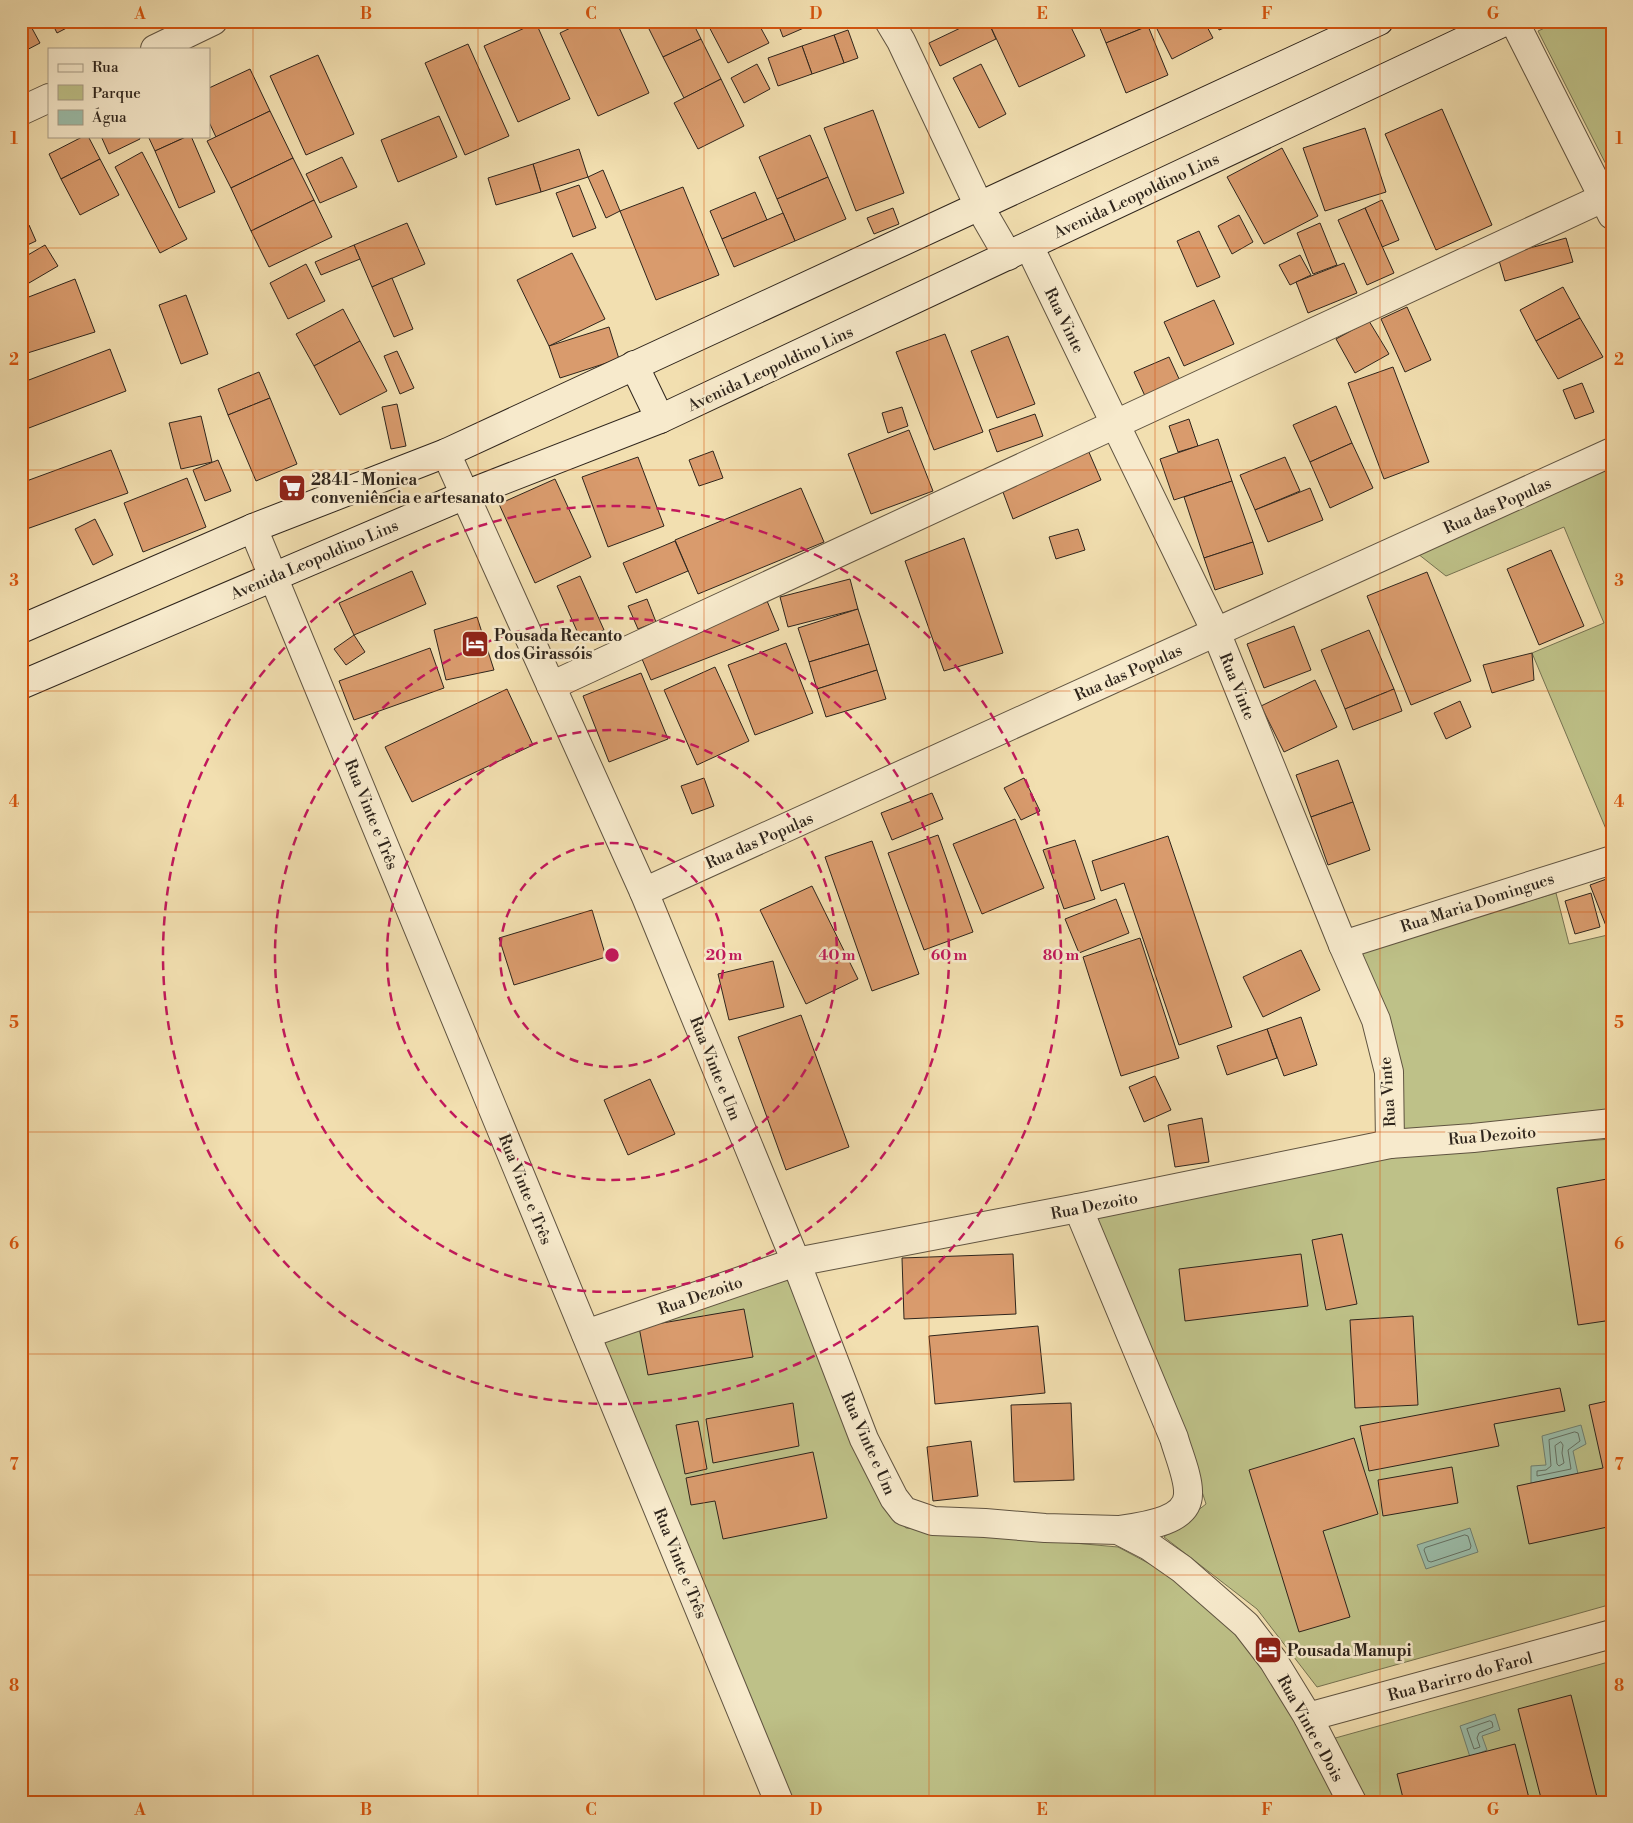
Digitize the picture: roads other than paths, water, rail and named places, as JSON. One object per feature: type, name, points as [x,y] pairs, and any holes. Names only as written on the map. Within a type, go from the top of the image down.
[{"type":"street","points":[[156,48],[213,21]]},
{"type":"street","name":"Rua Vinte","points":[[889,21],[901,41],[978,206],[1019,251],[1116,424],[1216,632],[1343,945],[1376,1020],[1389,1072],[1390,1144]]},
{"type":"street","points":[[21,629],[253,528],[446,453],[978,206],[1342,29],[1379,21]]},
{"type":"street","name":"Avenida Leopoldino Lins","points":[[21,685],[465,495],[660,419],[1506,21]]},
{"type":"street","points":[[551,686],[1116,424],[1607,206],[1514,21]]},
{"type":"street","points":[[21,111],[48,98]]},
{"type":"street","points":[[634,365],[660,419]]},
{"type":"street","name":"Rua das Populas","points":[[644,892],[1612,452]]},
{"type":"street","name":"Rua Vinte e Um","points":[[446,453],[644,892],[796,1262],[864,1439],[894,1498],[904,1511],[934,1521],[1045,1528]]},
{"type":"street","name":"Rua Vinte e Três","points":[[253,528],[779,1802]]},
{"type":"street","name":"Rua Maria Domingues","points":[[1343,945],[1612,860]]},
{"type":"street","name":"Rua Dezoito","points":[[586,1334],[796,1262],[1078,1208],[1390,1144],[1473,1138],[1612,1122]]},
{"type":"street","points":[[1078,1208],[1174,1438],[1183,1467],[1188,1495],[1185,1505],[1178,1513],[1165,1521],[1118,1530]]},
{"type":"street","name":"Rua Vinte e Dois","points":[[1045,1528],[1118,1530],[1149,1546],[1182,1568],[1246,1625],[1272,1660],[1308,1717],[1352,1802]]},
{"type":"street","name":"Rua Barirro do Farol","points":[[1308,1717],[1612,1634]]},
{"type":"water","points":[[1581,1425],[1586,1444],[1573,1451],[1578,1474],[1531,1483],[1531,1466],[1546,1465],[1542,1436]]},
{"type":"water","points":[[1470,1528],[1478,1552],[1426,1569],[1417,1545]]},
{"type":"water","points":[[1495,1714],[1500,1730],[1482,1736],[1487,1750],[1470,1757],[1460,1726]]},
{"type":"place","name":"2841 - Monica conveniência e artesanato","points":[[292,488]]},
{"type":"place","name":"Pousada Recanto dos Girassóis","points":[[475,644]]},
{"type":"place","name":"Pousada Manupi","points":[[1268,1650]]}]
